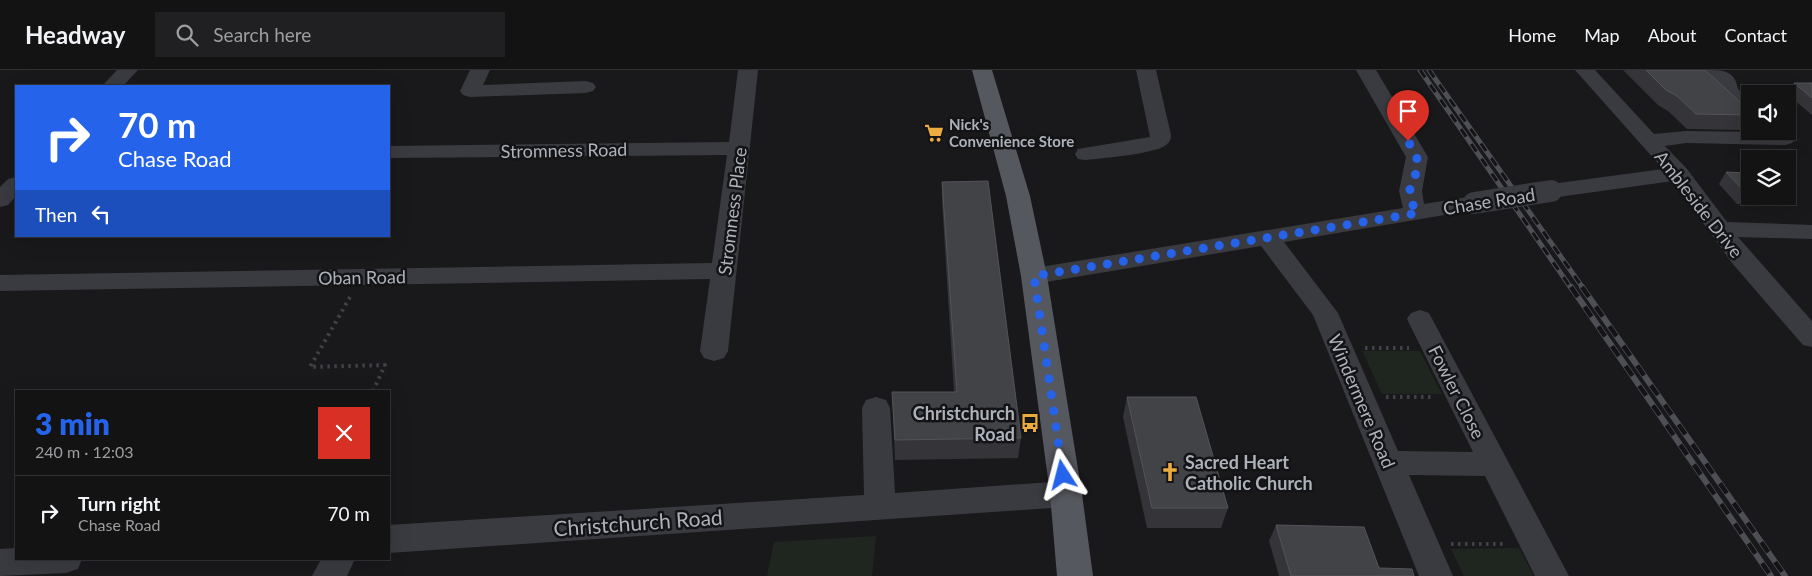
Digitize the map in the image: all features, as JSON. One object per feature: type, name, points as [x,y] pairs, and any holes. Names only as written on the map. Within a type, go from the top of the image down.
[{"type":"main road","points":[[982,70],[1018,196],[1034,276],[1066,494],[1075,576]]},
{"type":"street","points":[[113,85],[128,70]]},
{"type":"street","points":[[480,70],[470,91],[586,87]]},
{"type":"street","name":"Stromness Place","points":[[714,351],[748,70]]},
{"type":"street","points":[[1086,154],[1152,144],[1160,140],[1161,135],[1146,70]]},
{"type":"street","points":[[1366,70],[1417,157],[1418,165],[1409,196],[1418,213]]},
{"type":"street","name":"Ambleside Drive","points":[[1585,70],[1693,190],[1718,229],[1741,258],[1812,338]]},
{"type":"street","points":[[1715,70],[1727,80],[1728,91],[1741,102]]},
{"type":"street","points":[[1650,141],[1686,136],[1741,138]]},
{"type":"street","name":"Stromness Road","points":[[390,152],[740,148]]},
{"type":"street","name":"Chase Road","points":[[1034,276],[1474,203],[1679,174]]},
{"type":"street","points":[[0,200],[15,185]]},
{"type":"street","points":[[1718,229],[1812,232]]},
{"type":"street","name":"Windermere Road","points":[[1268,238],[1325,313],[1436,576]]},
{"type":"street","name":"Oban Road","points":[[0,283],[724,271]]},
{"type":"street","name":"Fowler Close","points":[[1420,319],[1552,576]]},
{"type":"street","points":[[876,408],[880,506]]},
{"type":"street","name":"Fowler Close","points":[[1389,463],[1494,464]]},
{"type":"street","name":"Christchurch Road","points":[[390,538],[1066,494]]},
{"type":"street","points":[[0,563],[50,560]]},
{"type":"street","points":[[329,576],[338,560]]},
{"type":"path","points":[[361,277],[310,367],[385,365],[374,390]]},
{"type":"path","points":[[1357,348],[1414,348]]},
{"type":"path","points":[[1379,397],[1438,397]]},
{"type":"path","points":[[1444,544],[1535,545]]},
{"type":"shaded area","points":[[1362,351],[1420,351],[1442,394],[1382,394]]},
{"type":"shaded area","points":[[876,536],[872,576],[767,576],[774,542]]},
{"type":"shaded area","points":[[1519,548],[1534,576],[1464,576],[1451,549]]},
{"type":"building","points":[[1646,70],[1705,70],[1741,103],[1741,115],[1696,114],[1677,96],[1666,90]]},
{"type":"building","points":[[1794,83],[1812,83],[1812,98]]},
{"type":"building","points":[[1726,172],[1741,173],[1741,188]]},
{"type":"building","points":[[988,181],[1021,438],[895,440],[892,392],[957,392],[942,182]]},
{"type":"building","name":"Sacred Heart Catholic Church","points":[[1127,397],[1196,397],[1228,508],[1152,508]]},
{"type":"building","points":[[1276,525],[1364,527],[1379,568],[1412,569],[1414,576],[1291,576]]},
{"type":"railway","points":[[1420,70],[1571,288]]},
{"type":"railway","points":[[1429,70],[1583,288]]},
{"type":"railway","points":[[1571,287],[1771,576]]},
{"type":"railway","points":[[1582,287],[1785,576]]},
{"type":"place","name":"Nick's Convenience Store","points":[[934,133]]},
{"type":"place","name":"Christchurch Road","points":[[1030,423]]},
{"type":"place","name":"Sacred Heart Catholic Church","points":[[1170,472]]},
{"type":"route","points":[[1063,475],[1034,276],[1418,213],[1409,196],[1418,165],[1417,157],[1408,141]]}]
